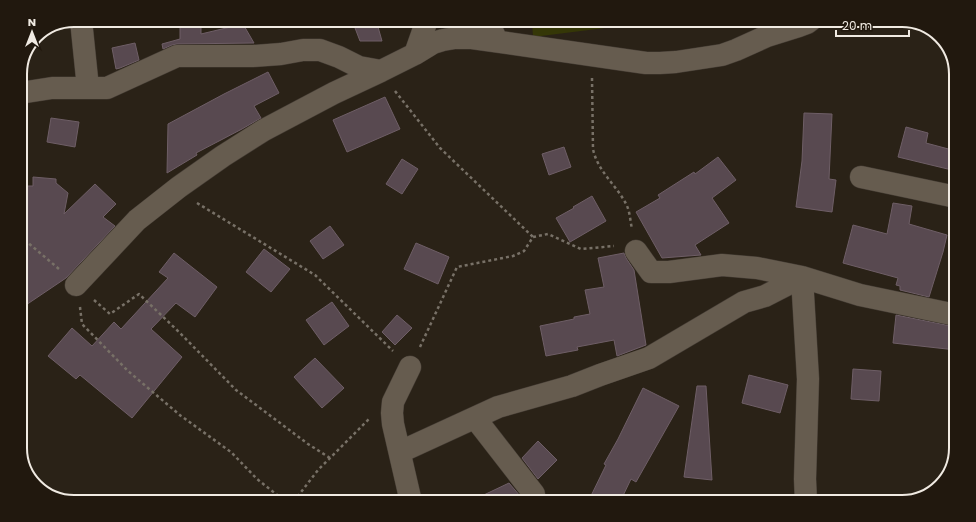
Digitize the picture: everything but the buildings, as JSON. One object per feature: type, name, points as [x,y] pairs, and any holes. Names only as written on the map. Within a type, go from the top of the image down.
[{"type":"street","points":[[82,27],[88,88]]},
{"type":"street","points":[[415,54],[425,27]]},
{"type":"street","points":[[490,27],[497,42]]},
{"type":"street","points":[[76,285],[137,220],[179,187],[224,156],[264,130],[334,93],[415,54],[432,44],[443,40],[472,38],[646,63],[676,62],[722,55],[756,40],[796,27]]},
{"type":"street","points":[[27,92],[52,88],[107,88],[177,56],[253,56],[281,54],[303,50],[320,50],[359,67],[381,71]]},
{"type":"street","points":[[861,177],[949,196]]},
{"type":"street","points":[[636,251],[651,272],[669,272],[722,265],[757,268],[802,277],[860,295],[949,314]]},
{"type":"street","points":[[400,452],[498,407],[572,386],[650,358],[744,302],[765,296],[802,277]]},
{"type":"street","points":[[802,277],[808,379],[806,495]]},
{"type":"street","points":[[409,495],[392,413],[393,402],[410,366]]},
{"type":"street","points":[[475,418],[534,494]]},
{"type":"path","points":[[592,56],[594,157],[625,201],[628,209],[636,251]]},
{"type":"path","points":[[381,71],[397,95],[440,148],[533,237]]},
{"type":"path","points":[[179,187],[193,200],[315,275],[410,366],[457,267],[513,256],[524,251],[533,237],[548,234],[581,249],[630,244],[636,251]]},
{"type":"path","points":[[27,242],[110,314],[139,294],[236,390],[308,444],[330,458]]},
{"type":"path","points":[[76,285],[82,324],[128,371],[181,416],[231,452],[258,479],[277,495]]},
{"type":"path","points":[[300,495],[318,470],[379,408],[393,402]]},
{"type":"shaded area","points":[[532,27],[613,27],[533,37]]}]
